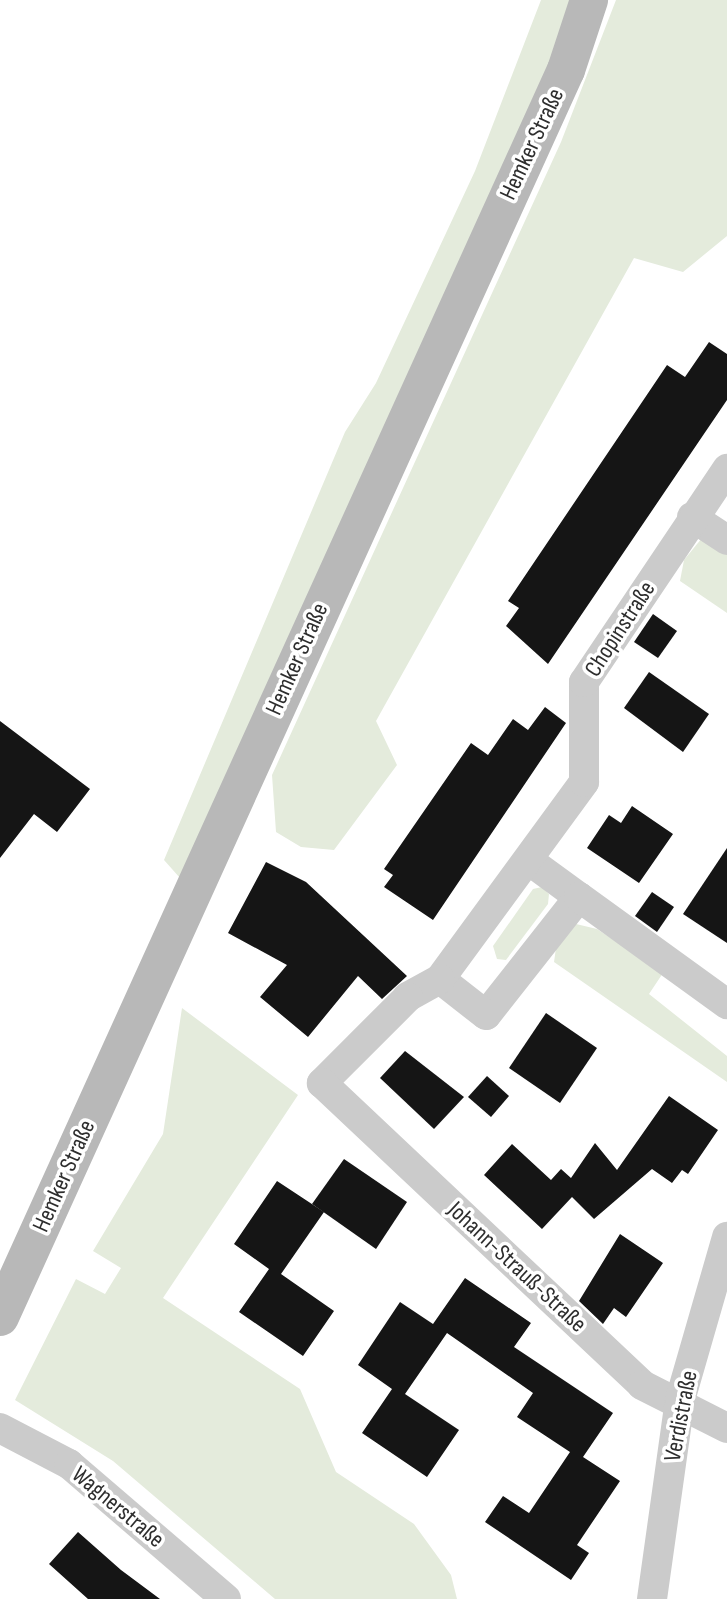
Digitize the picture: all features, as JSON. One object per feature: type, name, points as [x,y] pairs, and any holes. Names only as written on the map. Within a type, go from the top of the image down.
[{"type":"main road","name":"Hemker Straße","points":[[0,1317],[566,70],[589,0]]},
{"type":"street","name":"Chopinstraße","points":[[322,1083],[408,997],[440,979],[531,862],[584,782],[584,682],[692,517],[727,469]]},
{"type":"street","points":[[692,517],[727,540]]},
{"type":"street","points":[[531,862],[727,1004]]},
{"type":"street","points":[[440,979],[486,1015],[579,897]]},
{"type":"street","name":"Johann-Strauß-Straße","points":[[322,1083],[642,1385],[680,1400],[727,1428]]},
{"type":"street","name":"Verdistraße","points":[[652,1599],[680,1400],[727,1237]]},
{"type":"street","name":"Wagnerstraße","points":[[0,1428],[69,1464],[226,1599]]},
{"type":"green space","points":[[541,0],[570,0],[551,59],[180,878],[164,860],[345,432],[376,383],[475,171]]},
{"type":"green space","points":[[616,0],[727,0],[727,236],[683,272],[634,258],[376,721],[397,765],[334,850],[301,847],[276,832],[272,775],[561,142]]},
{"type":"green space","points":[[702,538],[727,551],[727,613],[680,581],[684,560]]},
{"type":"green space","points":[[542,887],[549,894],[548,904],[506,960],[497,959],[493,946],[533,889]]},
{"type":"green space","points":[[576,924],[597,929],[663,973],[649,994],[727,1056],[727,1082],[554,962],[556,948]]},
{"type":"green space","points":[[182,1008],[298,1095],[163,1298],[300,1389],[336,1472],[414,1524],[451,1575],[457,1599],[275,1599],[113,1461],[15,1400],[76,1279],[105,1294],[121,1268],[93,1251],[163,1134]]},
{"type":"building","points":[[709,342],[727,354],[727,400],[548,664],[506,626],[519,608],[508,601],[667,365],[685,377]]},
{"type":"building","points":[[653,614],[677,631],[658,658],[634,642]]},
{"type":"building","points":[[649,672],[709,714],[683,752],[624,708]]},
{"type":"building","points":[[545,707],[566,723],[433,920],[384,887],[393,875],[384,869],[471,743],[488,755],[513,719],[528,730]]},
{"type":"building","points":[[0,721],[90,789],[57,832],[34,814],[0,858]]},
{"type":"building","points":[[632,806],[673,834],[639,883],[587,848],[609,815],[621,823]]},
{"type":"building","points":[[727,848],[727,943],[683,914]]},
{"type":"building","points":[[266,862],[306,882],[407,976],[382,999],[358,976],[308,1037],[260,997],[287,965],[228,933]]},
{"type":"building","points":[[652,892],[674,907],[657,932],[635,916]]},
{"type":"building","points":[[546,1013],[597,1048],[560,1103],[509,1068]]},
{"type":"building","points":[[405,1051],[464,1097],[434,1129],[380,1078]]},
{"type":"building","points":[[487,1076],[509,1096],[491,1117],[468,1097]]},
{"type":"building","points":[[669,1096],[718,1130],[688,1174],[682,1170],[672,1183],[652,1169],[594,1219],[572,1197],[542,1229],[484,1175],[512,1144],[551,1180],[561,1169],[571,1178],[595,1143],[617,1170]]},
{"type":"building","points":[[344,1159],[407,1202],[376,1249],[312,1204]]},
{"type":"building","points":[[277,1181],[324,1212],[281,1274],[334,1311],[303,1356],[239,1312],[269,1269],[234,1244]]},
{"type":"building","points":[[620,1234],[663,1263],[626,1317],[614,1308],[603,1324],[579,1301]]},
{"type":"building","points":[[465,1278],[531,1323],[514,1347],[613,1413],[583,1457],[620,1481],[577,1545],[589,1553],[571,1580],[485,1522],[503,1496],[529,1513],[570,1452],[517,1417],[533,1393],[447,1333],[405,1394],[459,1430],[427,1477],[362,1433],[392,1389],[358,1365],[400,1302],[433,1324]]},
{"type":"building","points":[[78,1532],[121,1570],[160,1599],[88,1599],[49,1564]]}]
